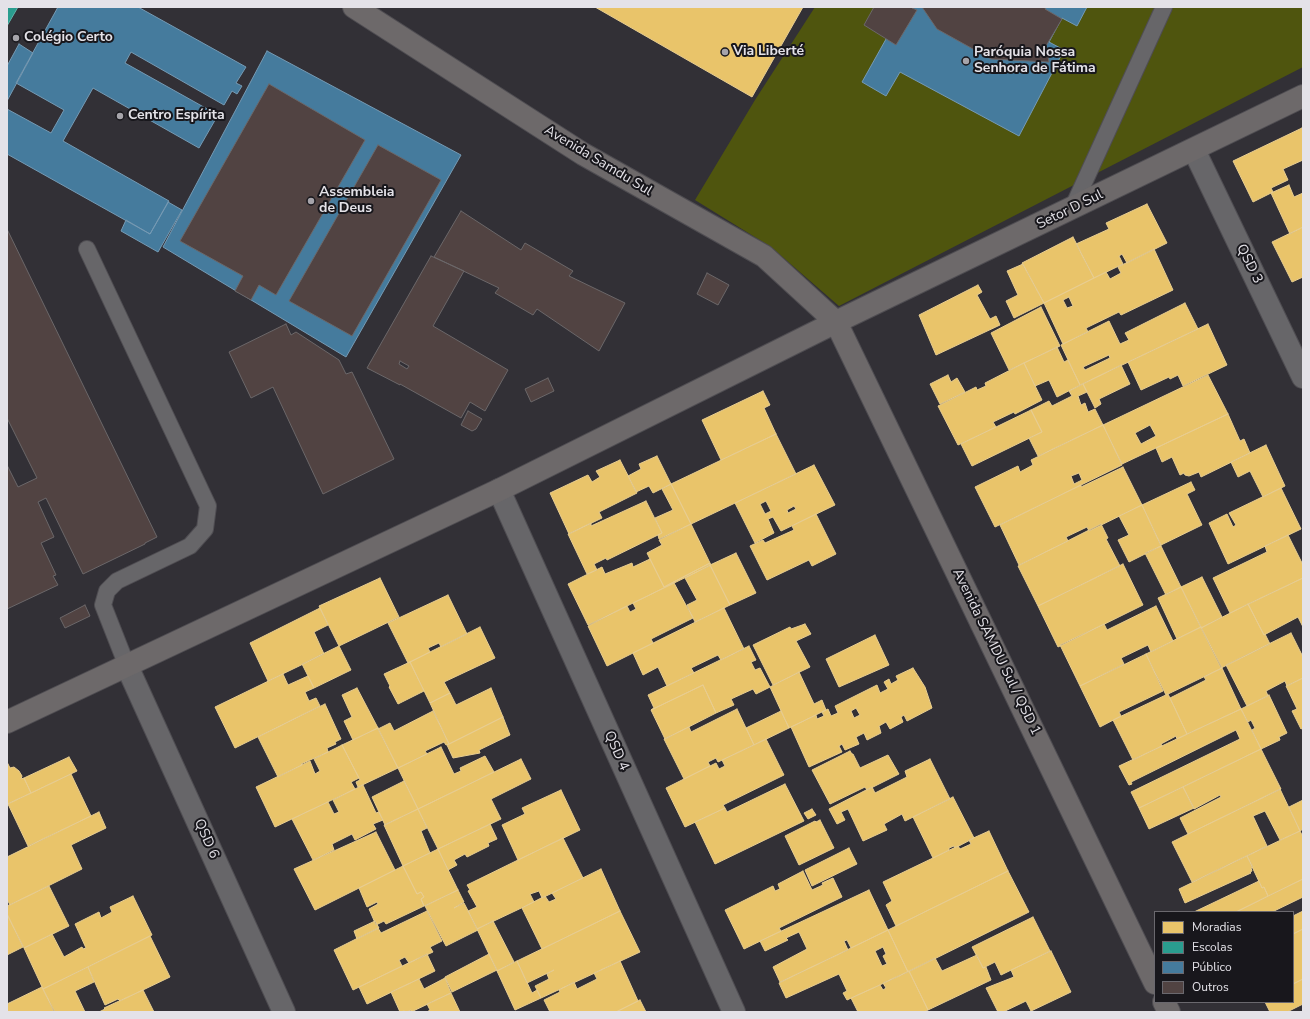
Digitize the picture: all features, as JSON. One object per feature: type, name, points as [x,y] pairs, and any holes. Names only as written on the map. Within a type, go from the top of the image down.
[{"type":"street","name":"Avenida Samdu Sul","points":[[354,7],[583,154],[764,256],[836,322]]},
{"type":"street","name":"Setor D Sul","points":[[7,722],[499,490],[836,322],[1303,96]]},
{"type":"street","name":"QSD 3","points":[[1194,150],[1303,377]]},
{"type":"street","name":"Avenida SAMDU Sul / QSD 1","points":[[836,322],[1154,981]]},
{"type":"street","name":"QSD 4","points":[[499,490],[734,1012]]},
{"type":"street","name":"QSD 6","points":[[127,666],[284,1012]]},
{"type":"street","points":[[1164,1003],[1169,1012]]},
{"type":"lane","points":[[1072,209],[1164,7]]},
{"type":"lane","points":[[87,249],[208,506],[205,529],[190,546],[117,581],[106,590],[103,606],[127,666]]},
{"type":"green space","points":[[815,7],[1303,7],[1303,67],[839,306],[771,247],[695,200],[755,100]]},
{"type":"building: Moradias","name":"Via Liberté","points":[[595,7],[803,7],[752,97]]},
{"type":"building: Moradias","points":[[1302,128],[1303,160],[1283,169],[1288,180],[1271,188],[1273,192],[1253,202],[1233,161]]},
{"type":"building: Moradias","points":[[1289,185],[1294,197],[1303,193],[1303,227],[1290,234],[1271,193]]},
{"type":"building: Moradias","points":[[1147,204],[1167,243],[1127,263],[1122,254],[1119,256],[1123,264],[1094,278],[1076,244],[1109,229],[1106,223]]},
{"type":"building: Moradias","points":[[1303,227],[1303,277],[1292,282],[1272,242]]},
{"type":"building: Moradias","points":[[1073,237],[1094,278],[1044,303],[1022,263]]},
{"type":"building: Moradias","points":[[1154,249],[1173,290],[1121,315],[1119,312],[1086,328],[1088,332],[1063,344],[1044,303],[1106,272],[1110,279],[1121,273],[1118,267]],"holes":[[[1069,297],[1073,306],[1067,308],[1063,300]]]},
{"type":"building: Moradias","points":[[1023,264],[1044,303],[1014,318],[1006,301],[1018,295],[1007,271]]},
{"type":"building: Moradias","points":[[978,285],[982,292],[977,295],[990,319],[996,316],[1000,325],[936,355],[919,315]]},
{"type":"building: Moradias","points":[[1185,303],[1198,329],[1080,385],[1061,345],[1109,321],[1120,344],[1129,340],[1125,333]],"holes":[[[1109,355],[1110,358],[1085,370],[1083,367]]]},
{"type":"building: Moradias","points":[[1041,307],[1060,346],[1009,370],[991,333]]},
{"type":"building: Moradias","points":[[1208,324],[1227,365],[1183,386],[1178,375],[1170,379],[1169,377],[1141,390],[1128,362]]},
{"type":"building: Moradias","points":[[1057,347],[1064,362],[1068,360],[1080,385],[1057,397],[1049,380],[1035,386],[1024,363]]},
{"type":"building: Moradias","points":[[1024,363],[1042,400],[1015,414],[1014,412],[993,422],[996,427],[958,445],[938,406],[976,387],[977,390],[986,386],[985,383]]},
{"type":"building: Moradias","points":[[1121,365],[1130,384],[1099,399],[1101,404],[1095,408],[1083,384]]},
{"type":"building: Moradias","points":[[948,375],[951,382],[957,378],[965,392],[940,404],[930,384]]},
{"type":"building: Moradias","points":[[1208,375],[1228,414],[1122,464],[1103,425]],"holes":[[[1150,425],[1156,436],[1141,444],[1135,433]]]},
{"type":"building: Moradias","points":[[1083,384],[1087,392],[1078,396],[1081,405],[1085,403],[1088,412],[1095,409],[1103,425],[1038,456],[1029,438],[1042,432],[1031,410],[1049,401],[1052,406],[1072,396],[1069,391]]},
{"type":"building: Moradias","points":[[763,391],[770,405],[764,408],[776,434],[721,460],[702,420]]},
{"type":"building: Moradias","points":[[1031,410],[1042,432],[972,466],[961,444]]},
{"type":"building: Moradias","points":[[1228,414],[1240,441],[1244,439],[1250,453],[1201,477],[1199,472],[1189,476],[1185,475],[1184,473],[1180,475],[1172,457],[1162,462],[1156,448]]},
{"type":"building: Moradias","points":[[1103,425],[1122,465],[995,527],[975,487],[1018,466],[1020,472],[1033,465],[1031,460]],"holes":[[[1079,473],[1082,480],[1074,484],[1071,476]]]},
{"type":"building: Moradias","points":[[776,434],[796,474],[691,524],[671,484]]},
{"type":"building: Moradias","points":[[1266,445],[1285,486],[1263,497],[1250,471],[1238,477],[1231,462]]},
{"type":"building: Moradias","points":[[657,456],[671,484],[653,493],[649,486],[636,492],[628,476],[641,469],[639,464]]},
{"type":"building: Moradias","points":[[620,460],[637,493],[599,512],[602,518],[569,534],[550,493],[588,475],[592,482],[600,477],[596,471]]},
{"type":"building: Moradias","points":[[814,465],[835,505],[781,531],[773,517],[768,519],[774,533],[755,543],[735,503]],"holes":[[[766,501],[771,511],[765,514],[760,504]],[[794,506],[796,509],[788,513],[787,510]]]},
{"type":"building: Moradias","points":[[1123,467],[1142,505],[1089,531],[1087,527],[1066,537],[1068,541],[1019,565],[1000,525],[1081,485],[1081,487]]},
{"type":"building: Moradias","points":[[1191,482],[1195,490],[1187,494],[1202,525],[1161,545],[1142,505]]},
{"type":"building: Moradias","points":[[671,484],[691,524],[659,539],[658,535],[662,533],[655,518],[673,510],[662,489]]},
{"type":"building: Moradias","points":[[1281,488],[1301,529],[1228,564],[1209,523],[1227,514],[1233,527],[1236,525],[1229,513]]},
{"type":"building: Moradias","points":[[646,501],[662,533],[607,560],[606,558],[594,564],[597,570],[587,574],[568,534],[591,523],[591,526]]},
{"type":"building: Moradias","points":[[1142,505],[1161,546],[1129,562],[1118,540],[1129,535],[1119,516]]},
{"type":"building: Moradias","points":[[816,514],[836,554],[812,566],[809,560],[767,580],[750,546],[763,540],[765,543],[794,530],[792,526]]},
{"type":"building: Moradias","points":[[691,524],[710,563],[664,587],[647,553],[662,545],[659,540]]},
{"type":"building: Moradias","points":[[1101,524],[1108,538],[1106,539],[1120,566],[1038,606],[1018,566]]},
{"type":"building: Moradias","points":[[1288,535],[1303,565],[1303,578],[1230,613],[1213,578],[1267,552],[1265,546]]},
{"type":"building: Moradias","points":[[1161,546],[1181,587],[1166,595],[1145,553]]},
{"type":"building: Moradias","points":[[736,553],[756,593],[730,605],[710,565]]},
{"type":"building: Moradias","points":[[650,559],[664,587],[710,563],[711,565],[588,625],[568,584],[602,567],[605,574],[632,563],[633,567]]},
{"type":"building: Moradias","points":[[1123,564],[1143,605],[1058,647],[1038,606]]},
{"type":"building: Moradias","points":[[710,565],[730,605],[695,622],[687,605],[697,600],[685,578]]},
{"type":"building: Moradias","points":[[1202,577],[1222,617],[1201,628],[1181,587]]},
{"type":"building: Moradias","points":[[380,578],[399,617],[339,646],[319,606]]},
{"type":"building: Moradias","points":[[1303,578],[1303,627],[1298,617],[1264,635],[1248,604]]},
{"type":"building: Moradias","points":[[674,583],[693,618],[651,639],[653,643],[607,666],[588,626],[627,606],[630,612],[636,609],[633,603]]},
{"type":"building: Moradias","points":[[1181,587],[1201,627],[1177,639],[1158,598]]},
{"type":"building: Moradias","points":[[448,595],[467,634],[441,647],[439,643],[428,648],[430,652],[408,663],[388,623]]},
{"type":"building: Moradias","points":[[1248,604],[1270,644],[1221,668],[1201,628]]},
{"type":"building: Moradias","points":[[1156,606],[1173,641],[1151,652],[1148,645],[1121,658],[1124,664],[1080,686],[1060,645],[1104,624],[1107,630]]},
{"type":"building: Moradias","points":[[320,608],[328,625],[314,632],[324,654],[268,681],[250,643]]},
{"type":"building: Moradias","points":[[724,608],[744,649],[721,660],[718,655],[691,668],[694,673],[667,686],[658,667],[643,675],[633,653]]},
{"type":"building: Moradias","points":[[805,624],[811,634],[796,641],[810,667],[773,685],[753,645],[790,627],[791,629]]},
{"type":"building: Moradias","points":[[480,627],[495,658],[444,682],[450,693],[430,703],[410,662]]},
{"type":"building: Moradias","points":[[1201,627],[1222,668],[1166,695],[1146,654]]},
{"type":"building: Moradias","points":[[1291,633],[1303,657],[1303,678],[1287,686],[1285,681],[1266,691],[1268,696],[1247,706],[1226,665]]},
{"type":"building: Moradias","points":[[875,635],[889,665],[839,687],[826,659]]},
{"type":"building: Moradias","points":[[339,646],[351,670],[314,688],[302,664]]},
{"type":"building: Moradias","points":[[749,646],[756,660],[751,662],[755,670],[760,668],[770,687],[756,694],[753,689],[731,699],[734,705],[716,713],[703,685],[651,710],[654,708],[648,695]]},
{"type":"building: Moradias","points":[[1146,654],[1163,691],[1119,712],[1121,716],[1100,727],[1080,686]]},
{"type":"building: Moradias","points":[[410,662],[424,691],[398,704],[384,674]]},
{"type":"building: Moradias","points":[[913,668],[925,687],[932,708],[907,721],[904,715],[901,717],[903,722],[890,729],[886,722],[879,726],[881,733],[867,740],[864,733],[856,737],[859,744],[845,750],[842,744],[839,746],[842,752],[809,767],[791,727],[816,715],[817,719],[824,716],[822,712],[828,709],[831,716],[838,713],[835,706],[877,685],[880,693],[888,689],[884,682],[889,679],[891,684],[898,680],[896,676]],"holes":[[[856,708],[860,715],[854,718],[851,711]]]},
{"type":"building: Moradias","points":[[1222,668],[1241,709],[1187,734],[1170,698],[1206,680],[1204,677]]},
{"type":"building: Moradias","points":[[799,672],[814,704],[822,700],[826,710],[789,728],[770,687]]},
{"type":"building: Moradias","points":[[283,674],[288,685],[308,676],[314,688],[305,692],[309,701],[316,698],[320,706],[235,748],[215,707]]},
{"type":"building: Moradias","points":[[1303,678],[1303,728],[1301,729],[1292,711],[1297,709],[1286,686]]},
{"type":"building: Moradias","points":[[703,685],[716,713],[665,739],[651,710]]},
{"type":"building: Moradias","points":[[357,688],[378,728],[353,740],[344,721],[352,717],[342,695]]},
{"type":"building: Moradias","points":[[491,688],[503,717],[449,744],[430,703],[450,693],[456,705]]},
{"type":"building: Moradias","points":[[1168,694],[1187,734],[1177,739],[1176,736],[1161,744],[1162,746],[1133,760],[1113,720]]},
{"type":"building: Moradias","points":[[1269,695],[1287,733],[1279,737],[1280,740],[1261,749],[1252,730],[1255,728],[1251,720],[1248,722],[1241,709]]},
{"type":"building: Moradias","points":[[325,704],[341,739],[335,742],[336,744],[327,748],[328,752],[301,764],[302,765],[278,777],[258,737]]},
{"type":"building: Moradias","points":[[737,709],[754,745],[718,762],[716,758],[708,762],[710,766],[684,779],[664,739],[689,727],[691,732]]},
{"type":"building: Moradias","points":[[1241,709],[1261,749],[1139,808],[1131,792],[1240,739],[1236,730],[1131,782],[1132,784],[1129,785],[1119,766]]},
{"type":"building: Moradias","points":[[433,711],[449,744],[446,745],[444,742],[425,751],[427,754],[398,768],[378,729],[390,723],[394,731]]},
{"type":"building: Moradias","points":[[781,711],[789,728],[754,745],[746,728]]},
{"type":"building: Moradias","points":[[503,717],[510,735],[479,750],[480,753],[453,758],[447,745]]},
{"type":"building: Moradias","points":[[378,728],[398,768],[358,787],[356,782],[360,780],[342,745]]},
{"type":"building: Moradias","points":[[766,739],[784,775],[723,805],[725,808],[685,827],[666,788],[716,763],[719,769],[725,766],[722,760]]},
{"type":"building: Moradias","points":[[342,745],[359,778],[351,782],[355,789],[275,827],[256,787],[310,761],[315,774],[320,771],[314,759]]},
{"type":"building: Moradias","points":[[441,747],[454,774],[461,771],[460,768],[485,756],[494,772],[418,809],[398,768]]},
{"type":"building: Moradias","points":[[1261,749],[1281,789],[1188,834],[1180,818],[1221,797],[1220,795],[1194,809],[1183,787]]},
{"type":"building: Moradias","points":[[850,751],[860,768],[888,755],[899,774],[867,790],[865,787],[830,804],[812,770]]},
{"type":"building: Moradias","points":[[69,757],[77,771],[31,793],[24,778]]},
{"type":"building: Moradias","points":[[521,759],[531,779],[491,799],[501,819],[438,849],[418,809]]},
{"type":"building: Moradias","points":[[930,759],[950,799],[905,821],[902,814],[884,824],[887,830],[863,841],[848,809],[841,812],[845,820],[837,824],[829,809],[872,787],[875,793],[907,777],[905,771]]},
{"type":"building: Moradias","points":[[7,762],[10,768],[14,767],[19,771],[22,776],[21,779],[24,778],[31,793],[7,804]]},
{"type":"building: Moradias","points":[[71,774],[91,816],[28,846],[8,804]]},
{"type":"building: Moradias","points":[[404,781],[418,809],[385,825],[372,797]]},
{"type":"building: Moradias","points":[[785,784],[804,821],[715,864],[695,822],[725,808],[727,812]]},
{"type":"building: Moradias","points":[[363,785],[376,813],[379,812],[383,820],[373,824],[376,829],[355,840],[352,834],[332,844],[334,850],[313,860],[292,819],[328,802],[334,814],[339,812],[333,800]]},
{"type":"building: Moradias","points":[[1183,787],[1194,808],[1149,829],[1139,808]]},
{"type":"building: Moradias","points":[[1280,789],[1300,831],[1280,840],[1265,811],[1253,816],[1267,846],[1192,882],[1172,842]]},
{"type":"building: Moradias","points":[[561,790],[580,830],[518,860],[502,825],[525,814],[522,808]]},
{"type":"building: Moradias","points":[[953,797],[974,838],[955,848],[954,846],[949,848],[949,850],[933,858],[913,817]]},
{"type":"building: Moradias","points":[[1303,800],[1303,829],[1300,831],[1289,807]]},
{"type":"building: Moradias","points":[[418,809],[427,828],[421,831],[430,853],[403,866],[384,825]]},
{"type":"building: Moradias","points":[[812,809],[816,815],[808,819],[804,813]]},
{"type":"building: Moradias","points":[[99,812],[106,828],[71,845],[82,869],[10,905],[7,899],[7,857]]},
{"type":"building: Moradias","points":[[820,820],[834,848],[799,865],[785,836]]},
{"type":"building: Moradias","points":[[490,824],[497,839],[488,843],[489,846],[467,857],[465,854],[454,860],[457,865],[448,870],[438,849]]},
{"type":"building: Moradias","points":[[989,831],[1008,871],[896,926],[886,905],[892,901],[883,882],[958,846],[960,849],[971,844],[969,840]]},
{"type":"building: Moradias","points":[[1300,831],[1303,837],[1303,879],[1268,896],[1264,887],[1262,888],[1247,856]]},
{"type":"building: Moradias","points":[[376,832],[395,870],[315,910],[294,869]]},
{"type":"building: Moradias","points":[[563,838],[583,878],[542,898],[539,891],[530,894],[534,902],[477,929],[468,911],[477,907],[468,891],[470,890],[467,885]]},
{"type":"building: Moradias","points":[[849,848],[857,864],[812,886],[805,870]]},
{"type":"building: Moradias","points":[[438,849],[458,890],[424,906],[421,899],[424,897],[421,892],[417,894],[403,866]]},
{"type":"building: Moradias","points":[[1247,856],[1253,867],[1251,868],[1251,873],[1185,903],[1179,889]]},
{"type":"building: Moradias","points":[[403,866],[417,894],[421,892],[424,897],[421,899],[424,906],[386,924],[384,921],[376,925],[369,909],[378,904],[377,902],[367,907],[359,888]]},
{"type":"building: Moradias","points":[[601,869],[620,911],[542,949],[522,908],[545,896],[549,902],[556,899],[552,893]]},
{"type":"building: Moradias","points":[[803,871],[812,890],[833,878],[842,897],[779,928],[781,931],[744,949],[725,910],[773,886],[775,891],[780,889],[778,884]]},
{"type":"building: Moradias","points":[[1008,871],[1029,912],[908,972],[888,930]]},
{"type":"building: Moradias","points":[[1303,879],[1303,897],[1274,911],[1238,911]]},
{"type":"building: Moradias","points":[[1259,881],[1262,888],[1264,887],[1268,896],[1238,911],[1196,911]]},
{"type":"building: Moradias","points":[[49,886],[69,926],[24,948],[7,914],[7,906]]},
{"type":"building: Moradias","points":[[458,890],[464,902],[454,908],[464,903],[478,930],[446,946],[425,906]]},
{"type":"building: Moradias","points":[[869,890],[888,930],[851,948],[847,940],[844,941],[848,950],[780,982],[773,967],[807,949],[799,932],[786,938],[788,940],[765,951],[760,941]]},
{"type":"building: Moradias","points":[[133,896],[152,935],[43,989],[24,948],[52,934],[64,957],[82,947],[83,949],[86,948],[75,924],[99,912],[101,918],[112,912],[110,907]]},
{"type":"building: Moradias","points":[[427,911],[442,941],[430,947],[433,952],[409,963],[405,957],[399,960],[402,966],[353,990],[334,950],[378,928],[381,933]]},
{"type":"building: Moradias","points":[[620,911],[640,952],[541,998],[535,986],[549,979],[547,974],[554,970],[527,983],[517,961]]},
{"type":"building: Moradias","points":[[1303,911],[1303,929],[1294,934],[1294,916]]},
{"type":"building: Moradias","points":[[7,914],[23,947],[7,955]]},
{"type":"building: Moradias","points":[[1033,917],[1050,951],[1001,975],[995,962],[983,968],[972,947]]},
{"type":"building: Moradias","points":[[375,921],[379,928],[357,939],[354,931]]},
{"type":"building: Moradias","points":[[493,921],[514,962],[497,971],[477,929]]},
{"type":"building: Moradias","points":[[1303,929],[1303,979],[1294,984],[1294,934]]},
{"type":"building: Moradias","points":[[888,930],[908,972],[847,1000],[843,993],[847,991],[839,974],[786,998],[779,983]],"holes":[[[883,947],[886,954],[883,956],[887,964],[882,966],[875,951]]]},
{"type":"building: Moradias","points":[[150,936],[170,977],[120,1001],[118,999],[105,1005],[88,967]]},
{"type":"building: Moradias","points":[[1051,951],[1071,992],[1031,1011],[1026,1001],[1003,1012],[998,1012],[986,988],[1014,977],[1011,970]]},
{"type":"building: Moradias","points":[[427,954],[435,971],[367,1004],[359,987]]},
{"type":"building: Moradias","points":[[489,954],[497,970],[452,992],[445,977]]},
{"type":"building: Moradias","points":[[977,955],[983,968],[986,967],[991,980],[928,1010],[909,971],[935,958],[942,971]]},
{"type":"building: Moradias","points":[[517,961],[532,993],[537,990],[541,998],[515,1010],[497,971]]},
{"type":"building: Moradias","points":[[620,961],[638,1001],[616,1012],[550,1012],[544,1000],[560,992],[559,990],[574,982],[577,989],[597,979],[594,973]]},
{"type":"building: Moradias","points":[[88,967],[94,982],[75,991],[85,1012],[55,1012],[43,989]]},
{"type":"building: Moradias","points":[[909,971],[928,1010],[924,1012],[858,1012],[851,998],[880,985],[883,990],[886,988],[883,983]]},
{"type":"building: Moradias","points":[[445,978],[451,993],[411,1012],[411,1010],[400,1012],[391,992],[419,979],[424,989]]},
{"type":"building: Moradias","points":[[1303,979],[1303,1004],[1287,1012],[1270,1012],[1266,1003],[1294,1003],[1294,984]]},
{"type":"building: Moradias","points":[[42,987],[54,1012],[7,1012],[7,1004]]},
{"type":"building: Moradias","points":[[143,990],[154,1012],[99,1012],[105,1009],[104,1008]]},
{"type":"building: Moradias","points":[[451,993],[460,1012],[427,1012],[430,1010],[427,1004]]},
{"type":"building: Moradias","points":[[640,1000],[646,1012],[616,1012]]},
{"type":"building: Escolas","points":[[7,7],[18,7],[7,26]]},
{"type":"building: Público","points":[[58,7],[138,7],[246,67],[236,83],[242,86],[237,94],[232,91],[224,105],[131,52],[125,63],[218,115],[199,148],[93,88],[63,141],[169,201],[150,234],[7,154],[7,109],[51,133],[64,110],[16,83]]},
{"type":"building: Público","name":"Paróquia Nossa Senhora de Fátima","points":[[904,7],[1087,7],[1077,26],[1062,18],[1049,42],[1064,50],[1019,136],[900,72],[886,96],[862,82]]},
{"type":"building: Público","points":[[19,44],[33,53],[7,101],[7,66]]},
{"type":"building: Público","name":"Assembleia de Deus","points":[[267,51],[461,155],[346,357],[163,247]]},
{"type":"building: Público","points":[[168,202],[182,210],[158,252],[121,231],[126,220],[150,234]]},
{"type":"building: Outros","points":[[874,7],[913,7],[912,8],[917,10],[896,45],[864,25]]},
{"type":"building: Outros","points":[[922,7],[1046,7],[1045,9],[1062,19],[1046,46],[1049,62],[991,59],[937,29]]},
{"type":"building: Outros","points":[[269,84],[365,140],[276,295],[259,285],[251,300],[235,291],[243,276],[180,241]]},
{"type":"building: Outros","points":[[378,145],[441,180],[352,336],[289,301]]},
{"type":"building: Outros","points":[[461,211],[521,250],[525,243],[573,271],[569,276],[625,303],[599,351],[537,309],[533,315],[495,293],[499,288],[434,257]]},
{"type":"building: Outros","points":[[7,229],[157,537],[83,574],[46,498],[38,502],[54,537],[41,543],[56,575],[53,576],[58,585],[7,609],[7,465],[18,487],[37,478],[7,418]]},
{"type":"building: Outros","points":[[431,256],[464,271],[433,326],[508,370],[485,411],[470,402],[461,418],[400,384],[367,368]],"holes":[[[400,361],[409,366],[407,369],[399,364]]]},
{"type":"building: Outros","points":[[707,273],[729,285],[718,305],[697,294]]},
{"type":"building: Outros","points":[[286,324],[291,335],[296,332],[339,360],[346,374],[352,372],[394,459],[323,494],[273,387],[251,398],[229,352]]},
{"type":"building: Outros","points":[[548,378],[554,391],[531,402],[525,389]]},
{"type":"building: Outros","points":[[468,411],[482,419],[476,429],[472,431],[461,425]]},
{"type":"building: Outros","points":[[85,605],[90,616],[65,628],[60,618]]},
{"type":"place","name":"Colégio Certo","points":[[16,38]]},
{"type":"place","name":"Via Liberté","points":[[725,52]]},
{"type":"place","name":"Paróquia Nossa Senhora de Fátima","points":[[966,61]]},
{"type":"place","name":"Centro Espírita","points":[[120,116]]},
{"type":"place","name":"Assembleia de Deus","points":[[311,201]]}]
